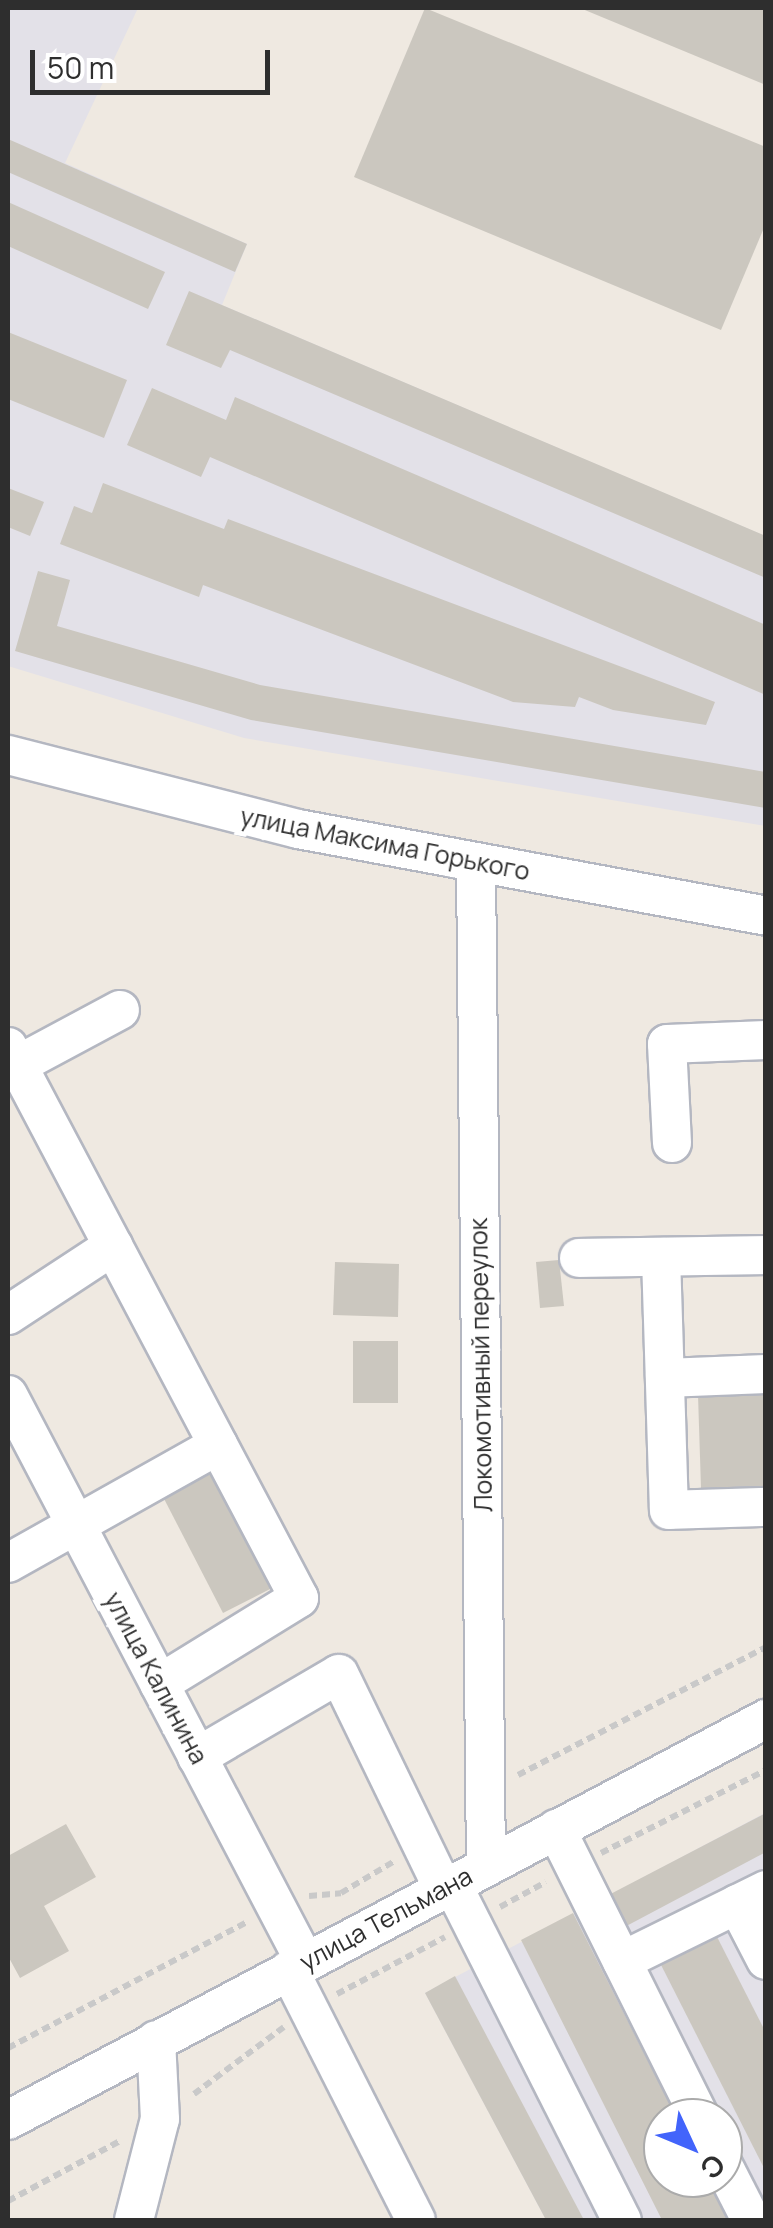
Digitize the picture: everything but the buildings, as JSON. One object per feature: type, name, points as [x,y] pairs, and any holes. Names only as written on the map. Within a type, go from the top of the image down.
[{"type":"street","name":"улица Максима Горького","points":[[8,755],[150,795],[476,864],[766,916]]},
{"type":"street","name":"Локомотивный переулок","points":[[476,864],[486,1866]]},
{"type":"street","points":[[120,1010],[11,1060],[299,1598],[159,1684]]},
{"type":"street","points":[[672,1142],[668,1044],[766,1040]]},
{"type":"street","points":[[8,1315],[113,1246]]},
{"type":"street","points":[[579,1258],[766,1254]]},
{"type":"street","points":[[661,1257],[668,1510],[766,1506]]},
{"type":"street","points":[[665,1378],[766,1374]]},
{"type":"street","name":"улица Калинина","points":[[8,1395],[197,1757],[297,1966],[308,2008],[416,2220]]},
{"type":"street","points":[[8,1563],[78,1528],[218,1445]]},
{"type":"street","points":[[197,1757],[339,1674],[622,2220]]},
{"type":"street","name":"улица Тельмана","points":[[8,2120],[766,1719]]},
{"type":"street","points":[[556,1829],[690,2098]]},
{"type":"street","points":[[622,1961],[751,1897],[766,1960]]},
{"type":"street","points":[[134,2220],[160,2119],[156,2040]]},
{"type":"path","points":[[8,2201],[160,2119],[308,2008],[766,1770]]},
{"type":"shaded area","points":[[8,8],[138,8],[65,163],[247,244],[222,305],[765,536],[765,826],[244,738],[8,666]]},
{"type":"shaded area","points":[[765,1813],[765,2220],[546,2220],[425,1993]]}]
